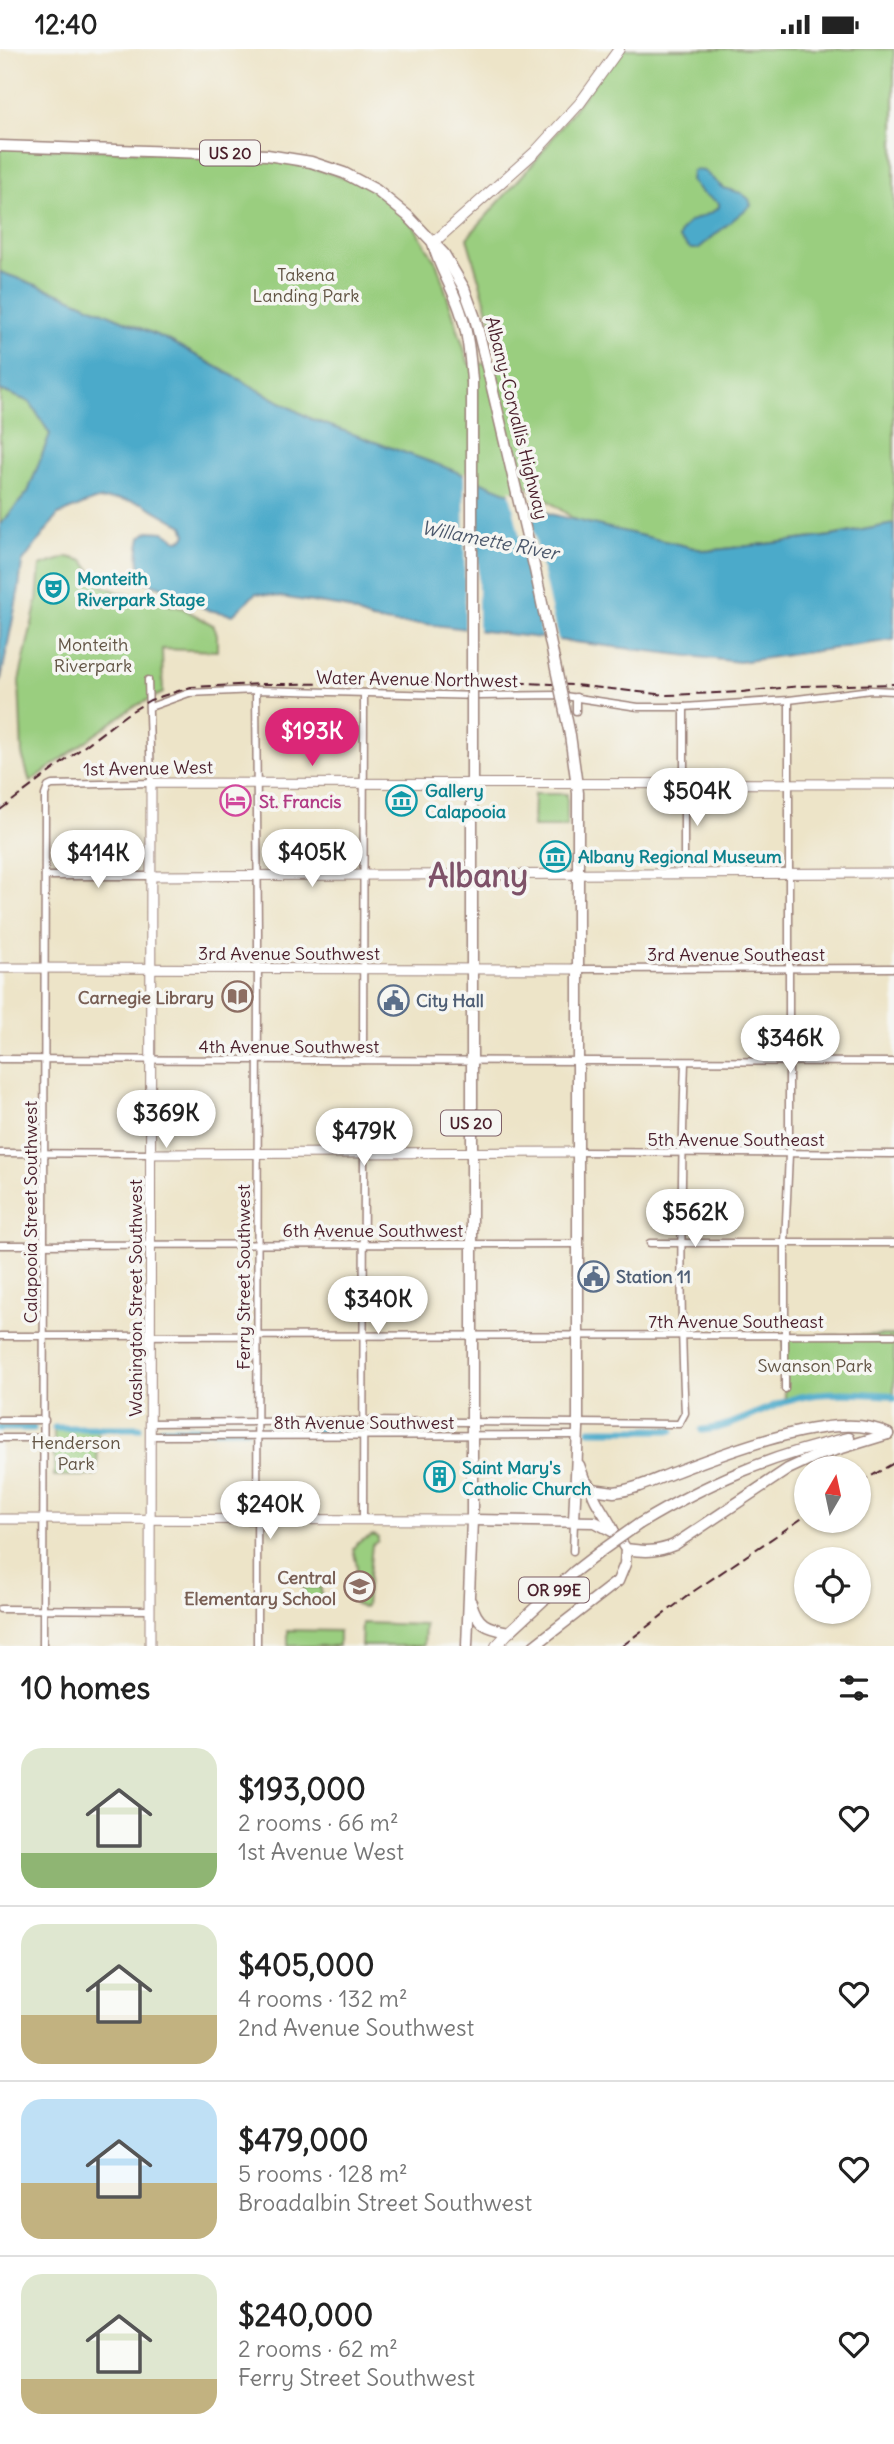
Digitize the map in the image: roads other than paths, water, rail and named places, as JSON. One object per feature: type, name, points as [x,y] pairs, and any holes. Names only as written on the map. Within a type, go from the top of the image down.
[{"type":"highway","name":"Albany-Corvallis Highway","points":[[0,146],[267,155],[311,162],[344,173],[376,190],[408,216],[433,243],[449,261],[470,301],[535,570],[570,735],[577,784]]},
{"type":"highway","name":"Albany-Corvallis Highway","points":[[433,243],[438,263],[461,312],[472,381],[472,784]]},
{"type":"highway","name":"US 20","points":[[472,784],[472,1520]]},
{"type":"highway","name":"US 20","points":[[577,784],[577,1461]]},
{"type":"highway","points":[[592,1489],[609,1492],[625,1490],[740,1448],[802,1432],[857,1426],[877,1428],[891,1434]]},
{"type":"highway","points":[[626,1549],[648,1552],[667,1548],[788,1469],[816,1456],[891,1434]]},
{"type":"highway","name":"OR 99E","points":[[509,1632],[601,1551],[685,1496],[774,1458],[851,1438],[891,1434]]},
{"type":"highway","points":[[534,1646],[618,1581],[625,1564],[626,1549],[614,1532],[609,1518],[592,1495],[592,1489],[584,1479],[577,1461]]},
{"type":"highway","points":[[574,1521],[577,1461]]},
{"type":"highway","points":[[467,1646],[472,1520],[600,1523],[614,1532]]},
{"type":"highway","points":[[469,1596],[474,1615],[483,1625],[509,1632]]},
{"type":"main road","points":[[433,243],[535,152],[565,120],[619,49]]},
{"type":"main road","name":"OR 99E","points":[[496,1646],[509,1632]]},
{"type":"street","points":[[148,680],[151,783]]},
{"type":"street","name":"Water Avenue Northwest","points":[[150,707],[189,693],[256,690],[479,696],[550,695],[638,707],[684,707],[837,693],[894,691]]},
{"type":"street","name":"Ferry Street Southwest","points":[[256,690],[257,1646]]},
{"type":"street","points":[[363,1060],[364,692]]},
{"type":"street","points":[[576,697],[576,711]]},
{"type":"street","points":[[785,1389],[785,1243],[789,1154],[789,699]]},
{"type":"street","points":[[684,707],[684,873]]},
{"type":"street","name":"Washington Street Southwest","points":[[150,1646],[151,783]]},
{"type":"street","name":"1st Avenue West","points":[[55,785],[894,784]]},
{"type":"street","name":"Calapooia Street Southwest","points":[[43,1646],[45,795],[48,787],[55,785]]},
{"type":"street","points":[[45,876],[894,873]]},
{"type":"street","name":"3rd Avenue Southwest","points":[[0,968],[577,968]]},
{"type":"street","name":"3rd Avenue Southeast","points":[[577,968],[894,968]]},
{"type":"street","name":"4th Avenue Southwest","points":[[0,1059],[894,1062]]},
{"type":"street","points":[[681,1335],[681,1152],[685,1062]]},
{"type":"street","points":[[0,1153],[578,1152]]},
{"type":"street","name":"5th Avenue Southeast","points":[[578,1152],[894,1154]]},
{"type":"street","points":[[363,1520],[364,1153]]},
{"type":"street","points":[[650,1243],[894,1243]]},
{"type":"street","name":"6th Avenue Southwest","points":[[0,1245],[578,1244]]},
{"type":"street","name":"8th Avenue Southwest","points":[[151,1423],[363,1421],[679,1424],[685,1413],[681,1335]]},
{"type":"street","name":"7th Avenue Southeast","points":[[0,1336],[894,1335]]},
{"type":"street","points":[[0,1420],[45,1420]]},
{"type":"street","name":"8th Avenue Southwest","points":[[151,1436],[578,1435]]},
{"type":"street","points":[[0,1438],[45,1438]]},
{"type":"street","points":[[0,1519],[472,1520]]},
{"type":"street","points":[[573,1551],[574,1521]]},
{"type":"street","points":[[0,1609],[150,1610]]},
{"type":"water","points":[[692,171],[704,171],[723,188],[741,193],[749,199],[751,205],[698,249],[691,249],[679,238],[686,225],[719,207],[719,203],[702,193],[691,181]]},
{"type":"water","name":"Willamette River","points":[[0,272],[64,295],[170,341],[311,419],[442,466],[509,493],[550,514],[707,551],[831,536],[894,524],[894,640],[739,662],[426,624],[398,624],[372,620],[343,607],[256,593],[233,615],[208,610],[170,590],[146,582],[139,560],[141,537],[149,531],[164,532],[177,540],[183,539],[186,534],[183,526],[142,503],[119,499],[94,500],[58,515],[22,563],[0,684],[0,525],[28,492],[50,434],[30,402],[0,390]]},
{"type":"waterway","points":[[702,1430],[730,1424],[784,1402],[812,1395],[850,1393],[889,1395],[894,1398]]},
{"type":"waterway","points":[[0,1428],[33,1428]]},
{"type":"waterway","points":[[55,1428],[139,1428]]},
{"type":"waterway","points":[[161,1429],[246,1429]]},
{"type":"waterway","points":[[267,1429],[353,1429]]},
{"type":"waterway","points":[[590,1430],[672,1430]]},
{"type":"railway","points":[[0,810],[127,714],[150,700],[191,687],[262,684],[527,683],[667,695],[801,686],[894,684]]},
{"type":"railway","points":[[872,1476],[894,1463]]},
{"type":"railway","points":[[622,1646],[694,1591],[794,1524]]},
{"type":"place","name":"Monteith Riverpark Stage","points":[[54,588]]},
{"type":"place","name":"Gallery Calapooia","points":[[402,800]]},
{"type":"place","name":"St. Francis","points":[[236,801]]},
{"type":"place","name":"Albany Regional Museum","points":[[555,856]]},
{"type":"place","name":"Carnegie Library","points":[[237,997]]},
{"type":"place","name":"City Hall","points":[[393,1000]]},
{"type":"place","name":"Station 11","points":[[593,1276]]},
{"type":"place","name":"Saint Mary's Catholic Church","points":[[439,1477]]},
{"type":"place","name":"Central Elementary School","points":[[359,1587]]},
{"type":"district","name":"Albany","points":[[478,875]]},
{"type":"park label","name":"Takena Landing Park","points":[[306,284]]},
{"type":"park label","name":"Monteith Riverpark","points":[[93,654]]},
{"type":"park label","name":"Swanson Park","points":[[815,1365]]},
{"type":"park label","name":"Henderson Park","points":[[76,1452]]}]
